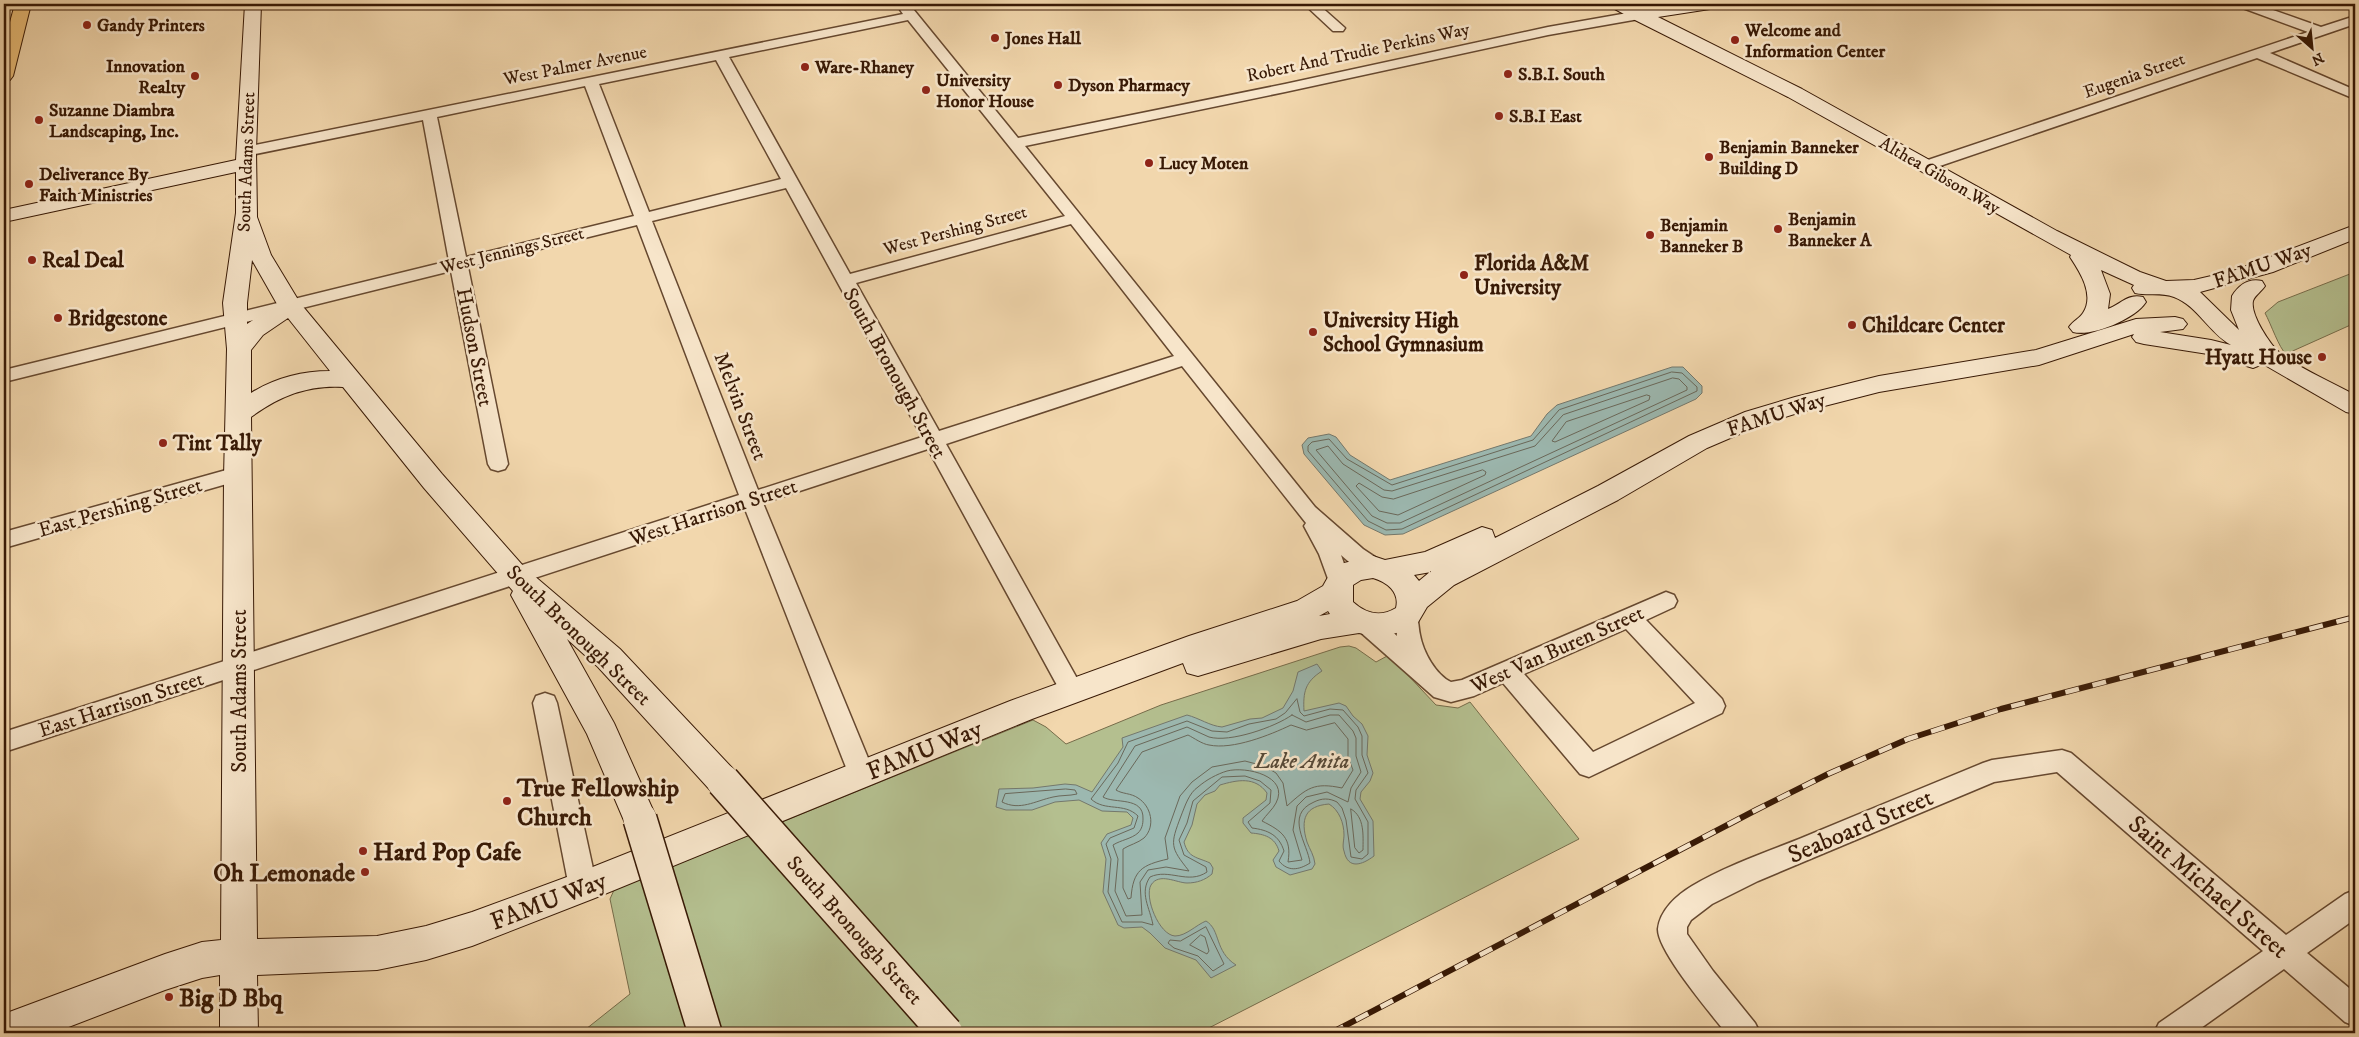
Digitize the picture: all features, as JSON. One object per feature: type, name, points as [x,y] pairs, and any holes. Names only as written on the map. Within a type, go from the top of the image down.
[{"type":"main road","points":[[4,76],[23,4]]},
{"type":"street","name":"South Adams Street","points":[[239,1033],[237,474],[239,349],[234,319],[238,266],[247,213],[245,157],[253,4]]},
{"type":"street","points":[[902,4],[1187,358],[1308,512],[1351,552],[1380,569],[1400,577],[1406,583],[1410,589],[1409,638],[1426,676]]},
{"type":"street","points":[[1310,4],[1338,28]]},
{"type":"street","name":"Althea Gibson Way","points":[[1618,4],[1769,79],[2084,256],[2132,277],[2164,288]]},
{"type":"street","name":"Robert And Trudie Perkins Way","points":[[1015,143],[1280,89],[1548,30],[1710,4]]},
{"type":"street","points":[[2245,4],[2321,32]]},
{"type":"street","name":"West Palmer Avenue","points":[[245,157],[429,113],[911,16]]},
{"type":"street","name":"Eugenia Street","points":[[1925,166],[2355,20]]},
{"type":"street","name":"South Bronough Street","points":[[720,54],[1072,691]]},
{"type":"street","points":[[2257,54],[2355,95]]},
{"type":"street","name":"Melvin Street","points":[[590,80],[752,499],[862,774]]},
{"type":"street","name":"Hudson Street","points":[[429,113],[498,464]]},
{"type":"street","points":[[4,216],[245,157]]},
{"type":"street","name":"West Jennings Street","points":[[4,376],[234,319],[317,301],[790,182]]},
{"type":"street","name":"South Bronough Street","points":[[247,213],[250,230],[260,255],[290,306],[515,576],[609,658],[723,781],[946,1033]]},
{"type":"street","name":"West Pershing Street","points":[[844,281],[1075,218]]},
{"type":"street","name":"FAMU Way","points":[[2091,332],[2141,326],[2201,323],[2206,320],[2209,306],[2215,300],[2250,280],[2355,231]]},
{"type":"street","name":"FAMU Way","points":[[5,1033],[177,968],[213,958],[239,956],[342,956],[409,947],[472,929],[583,887],[1072,691],[1191,647],[1307,609],[1337,587],[1350,572],[1420,564],[1454,551],[1586,484],[1657,443],[1705,429],[1748,412],[1888,382],[2039,357],[2091,332],[2122,313],[2135,301],[2136,292],[2140,289],[2199,286],[2250,280],[2355,248]]},
{"type":"street","points":[[2084,256],[2124,266],[2250,280],[2243,296],[2242,307],[2255,337],[2271,363]]},
{"type":"street","points":[[2084,256],[2093,277],[2099,304],[2091,332],[2194,344],[2271,363]]},
{"type":"street","name":"Althea Gibson Way","points":[[2084,256],[2121,285],[2135,301]]},
{"type":"street","name":"FAMU Way","points":[[2164,288],[2192,298],[2207,313]]},
{"type":"street","name":"FAMU Way","points":[[2135,301],[2152,316],[2178,325]]},
{"type":"street","points":[[239,349],[255,330],[290,306]]},
{"type":"street","points":[[2207,313],[2224,330],[2355,419]]},
{"type":"street","points":[[2178,325],[2212,336],[2271,363],[2355,406]]},
{"type":"street","name":"West Harrison Street","points":[[239,665],[1187,358]]},
{"type":"street","points":[[239,413],[264,394],[290,384],[323,377],[350,380]]},
{"type":"street","name":"FAMU Way","points":[[1072,691],[1181,668],[1321,627],[1363,623],[1388,625],[1444,577],[1600,498],[1705,429]]},
{"type":"street","name":"East Pershing Street","points":[[4,540],[237,474]]},
{"type":"street","points":[[1308,512],[1327,550],[1342,610],[1384,638],[1426,676]]},
{"type":"street","points":[[515,576],[594,713],[621,771],[640,819],[705,1033]]},
{"type":"street","name":"West Van Buren Street","points":[[1426,676],[1446,692],[1466,689],[1666,601]]},
{"type":"street","points":[[1507,671],[1589,766],[1713,706],[1629,617]]},
{"type":"street","name":"East Harrison Street","points":[[4,742],[239,665]]},
{"type":"street","points":[[545,703],[583,887]]},
{"type":"street","name":"Seaboard Street","points":[[1745,1033],[1703,981],[1677,943],[1672,932],[1673,924],[1681,911],[1702,894],[1748,872],[1860,824],[1992,771],[2062,761]]},
{"type":"street","name":"Saint Michael Street","points":[[2062,761],[2355,1012]]},
{"type":"street","points":[[2169,1033],[2355,903]]},
{"type":"green space","points":[[2355,272],[2355,323],[2286,354],[2265,313],[2278,302]]},
{"type":"green space","points":[[1349,646],[1356,648],[1376,662],[1389,655],[1436,705],[1458,708],[1470,702],[1579,839],[1199,1033],[581,1033],[630,994],[610,899],[614,890],[1033,720],[1046,727],[1066,744],[1161,705],[1340,647]]},
{"type":"water","points":[[1672,367],[1683,367],[1702,386],[1702,393],[1696,399],[1403,534],[1385,535],[1364,525],[1304,454],[1302,445],[1308,438],[1329,434],[1336,437],[1350,455],[1390,480],[1531,436],[1547,414],[1557,405]]},
{"type":"water","name":"Lake Anita","points":[[1317,664],[1322,671],[1312,679],[1306,688],[1304,711],[1339,703],[1346,706],[1362,724],[1368,736],[1367,755],[1373,773],[1370,781],[1361,792],[1360,799],[1373,821],[1374,856],[1365,862],[1356,864],[1349,861],[1343,849],[1344,830],[1340,817],[1329,804],[1321,805],[1306,815],[1304,827],[1315,864],[1312,869],[1290,875],[1276,867],[1273,860],[1279,851],[1275,842],[1265,835],[1251,833],[1243,823],[1243,818],[1266,800],[1267,793],[1262,788],[1251,782],[1239,781],[1220,785],[1215,791],[1205,795],[1197,804],[1192,825],[1184,842],[1191,854],[1210,863],[1213,868],[1212,874],[1201,881],[1191,883],[1159,879],[1154,881],[1149,891],[1154,915],[1169,934],[1179,936],[1206,921],[1211,925],[1224,953],[1236,965],[1211,978],[1196,960],[1165,948],[1142,927],[1124,928],[1118,925],[1103,892],[1106,859],[1101,843],[1107,834],[1131,825],[1133,818],[1127,812],[1102,811],[1079,800],[1055,802],[1032,810],[1006,810],[996,807],[999,789],[1033,788],[1065,784],[1076,785],[1092,792],[1123,747],[1122,738],[1187,715],[1222,727],[1250,719],[1262,718],[1283,708],[1293,691],[1298,672]]},
{"type":"railway","points":[[1331,1033],[1756,810],[1828,774],[1908,739],[2001,709],[2355,617]]},
{"type":"place","name":"Gandy Printers","points":[[87,25]]},
{"type":"place","name":"Jones Hall","points":[[995,38]]},
{"type":"place","name":"Welcome and Information Center","points":[[1735,40]]},
{"type":"place","name":"Ware-Rhaney","points":[[805,67]]},
{"type":"place","name":"S.B.I. South","points":[[1508,74]]},
{"type":"place","name":"Innovation Realty","points":[[195,76]]},
{"type":"place","name":"Dyson Pharmacy","points":[[1058,85]]},
{"type":"place","name":"University Honor House","points":[[926,90]]},
{"type":"place","name":"S.B.I East","points":[[1499,116]]},
{"type":"place","name":"Suzanne Diambra Landscaping, Inc.","points":[[39,120]]},
{"type":"place","name":"Benjamin Banneker Building D","points":[[1709,157]]},
{"type":"place","name":"Lucy Moten","points":[[1149,163]]},
{"type":"place","name":"Deliverance By Faith Ministries","points":[[29,184]]},
{"type":"place","name":"Benjamin Banneker A","points":[[1778,229]]},
{"type":"place","name":"Benjamin Banneker B","points":[[1650,235]]},
{"type":"place","name":"Real Deal","points":[[32,260]]},
{"type":"place","name":"Florida A&M University","points":[[1464,275]]},
{"type":"place","name":"Bridgestone","points":[[58,318]]},
{"type":"place","name":"Childcare Center","points":[[1852,325]]},
{"type":"place","name":"University High School Gymnasium","points":[[1313,332]]},
{"type":"place","name":"Hyatt House","points":[[2322,357]]},
{"type":"place","name":"Tint Tally","points":[[163,443]]},
{"type":"place","name":"True Fellowship Church","points":[[507,801]]},
{"type":"place","name":"Hard Pop Cafe","points":[[363,851]]},
{"type":"place","name":"Oh Lemonade","points":[[365,872]]},
{"type":"place","name":"Big D Bbq","points":[[169,997]]}]
